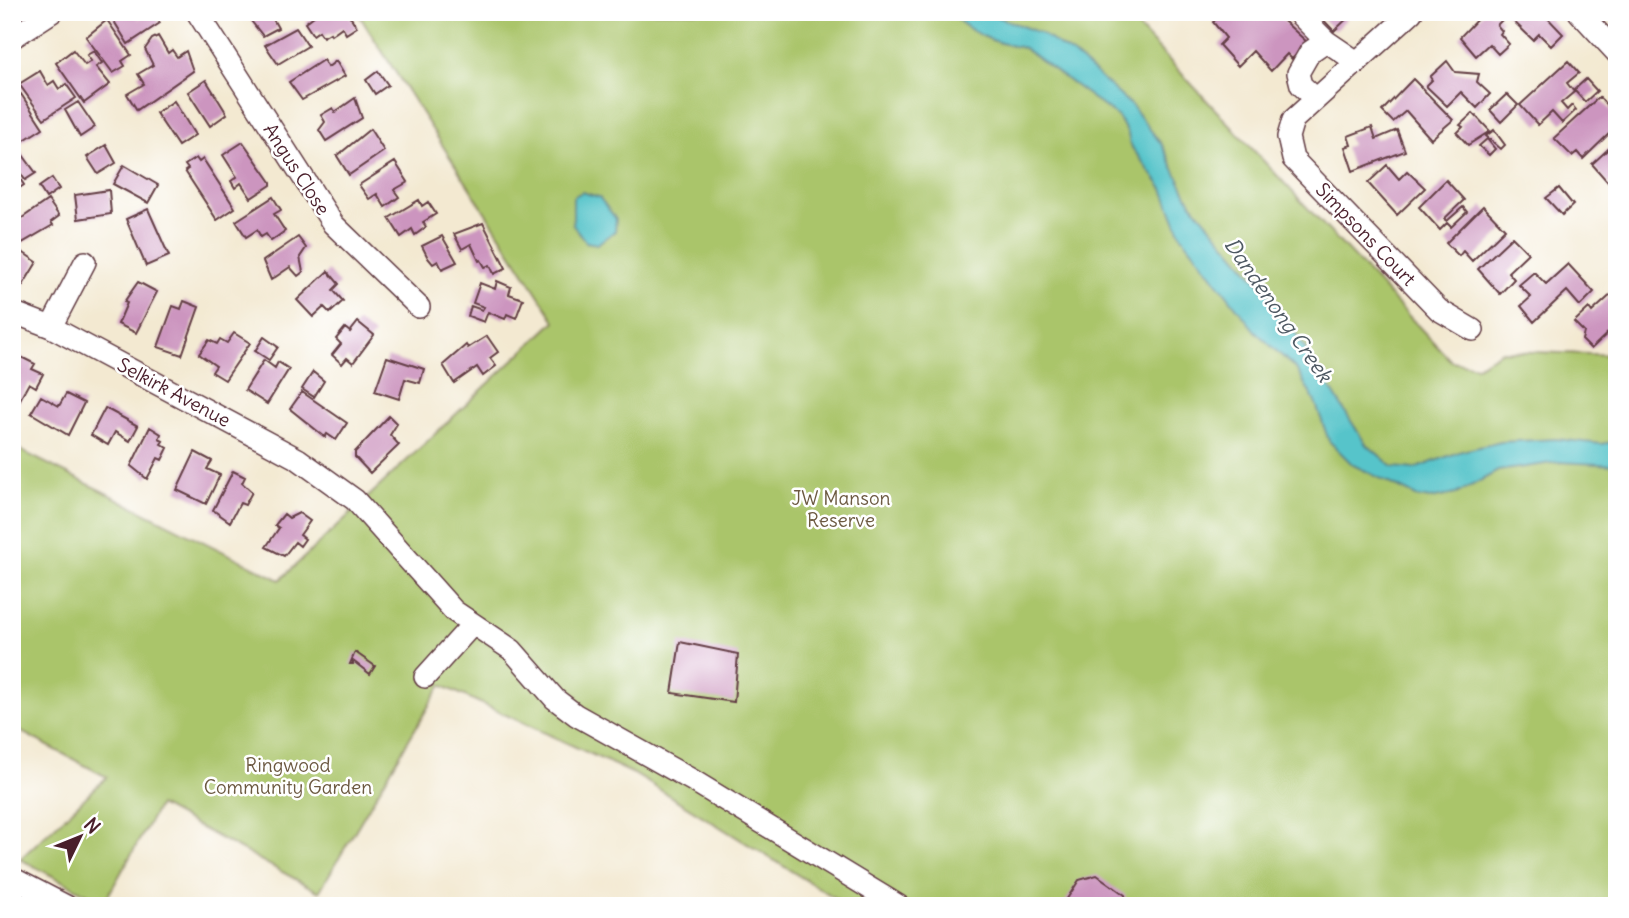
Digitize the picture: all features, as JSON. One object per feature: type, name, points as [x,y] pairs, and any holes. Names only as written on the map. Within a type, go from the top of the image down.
[{"type":"street","name":"Angus Close","points":[[197,12],[333,224],[419,307]]},
{"type":"street","points":[[1297,12],[1326,41],[1357,62]]},
{"type":"street","points":[[1326,41],[1310,52],[1298,73],[1301,85],[1316,99],[1412,12]]},
{"type":"street","points":[[1579,12],[1617,53]]},
{"type":"street","points":[[12,38],[50,13]]},
{"type":"street","name":"Simpsons Court","points":[[1316,99],[1293,120],[1288,137],[1293,159],[1439,310],[1473,330]]},
{"type":"street","points":[[51,327],[85,262]]},
{"type":"street","name":"Selkirk Avenue","points":[[12,312],[51,327],[280,449],[329,482],[358,518],[385,537],[454,611],[512,650],[555,699],[586,722],[692,780],[899,906]]},
{"type":"street","points":[[425,677],[472,625]]},
{"type":"street","points":[[12,878],[66,906]]},
{"type":"green space","name":"JW Manson Reserve","points":[[357,12],[1124,12],[1451,361],[1477,366],[1502,351],[1617,355],[1617,906],[848,906],[634,774],[441,685],[319,892],[159,805],[104,903],[20,859],[107,777],[12,727],[12,446],[280,580],[555,321]]},
{"type":"water","name":"Dandenong Creek","points":[[950,12],[985,12],[1040,33],[1078,58],[1132,106],[1162,145],[1191,203],[1277,304],[1365,443],[1393,467],[1414,469],[1462,451],[1501,442],[1556,439],[1602,444],[1617,441],[1617,465],[1559,462],[1498,471],[1456,494],[1430,499],[1418,497],[1353,465],[1329,441],[1316,404],[1297,370],[1255,331],[1181,235],[1163,189],[1130,145],[1128,134],[1118,117],[1024,48],[1003,44],[984,36],[966,26]]},
{"type":"water","points":[[582,192],[599,197],[616,219],[615,231],[597,244],[586,242],[573,225],[573,197]]},
{"type":"building","points":[[121,12],[145,12],[137,20],[153,12],[160,23],[128,44],[112,18]]},
{"type":"building","points":[[244,12],[269,12],[278,28],[263,36]]},
{"type":"building","points":[[319,12],[347,12],[357,27],[346,34],[342,27],[331,35],[330,33],[323,37],[319,31],[313,35],[305,23]]},
{"type":"building","points":[[1224,12],[1274,12],[1308,43],[1292,59],[1287,54],[1271,71],[1253,51],[1238,66],[1219,45],[1226,38],[1213,22]]},
{"type":"building","points":[[1316,12],[1354,12],[1334,31]]},
{"type":"building","points":[[1484,12],[1495,12],[1502,20],[1497,25],[1502,31],[1500,34],[1509,44],[1498,54],[1489,44],[1476,56],[1460,37]]},
{"type":"building","points":[[1504,12],[1542,12],[1563,34],[1551,46],[1539,34],[1533,40]]},
{"type":"building","points":[[107,20],[131,55],[122,61],[125,66],[113,73],[86,37]]},
{"type":"building","points":[[296,28],[308,46],[278,64],[265,45]]},
{"type":"building","points":[[158,36],[168,53],[172,50],[177,57],[186,51],[193,71],[137,110],[127,94],[144,84],[138,74],[153,65],[145,49],[152,39]]},
{"type":"building","points":[[73,50],[85,65],[91,61],[87,55],[94,51],[102,63],[96,67],[110,84],[84,103],[56,63]]},
{"type":"building","points":[[323,60],[328,67],[336,61],[345,76],[302,100],[289,82]]},
{"type":"building","points":[[1447,61],[1455,72],[1479,74],[1477,82],[1490,94],[1477,108],[1461,92],[1447,106],[1426,86],[1432,80],[1430,77]]},
{"type":"building","points":[[1568,61],[1579,73],[1567,83],[1574,92],[1561,103],[1567,110],[1572,105],[1576,110],[1562,123],[1552,112],[1538,125],[1520,105]]},
{"type":"building","points":[[40,71],[48,85],[54,81],[59,89],[66,84],[76,98],[44,119],[19,84]]},
{"type":"building","points":[[378,71],[388,85],[375,94],[366,80]]},
{"type":"building","points":[[1413,79],[1453,120],[1431,139],[1406,111],[1393,122],[1382,111]]},
{"type":"building","points":[[1586,79],[1597,91],[1585,102],[1574,90]]},
{"type":"building","points":[[206,80],[227,114],[210,126],[188,92]]},
{"type":"building","points":[[21,94],[43,128],[18,144],[12,136],[12,99]]},
{"type":"building","points":[[1507,94],[1518,105],[1501,122],[1490,110]]},
{"type":"building","points":[[1599,97],[1615,114],[1612,118],[1617,126],[1583,159],[1577,152],[1572,156],[1554,138]]},
{"type":"building","points":[[355,98],[362,118],[326,141],[319,130],[325,122],[321,115],[333,108],[335,112]]},
{"type":"building","points":[[174,101],[195,135],[178,146],[156,113]]},
{"type":"building","points":[[78,102],[95,127],[80,137],[65,110]]},
{"type":"building","points":[[1473,113],[1490,131],[1468,145],[1457,133],[1463,127],[1460,125]]},
{"type":"building","points":[[1372,127],[1376,139],[1397,130],[1405,151],[1353,171],[1345,147],[1351,145],[1348,136]]},
{"type":"building","points":[[370,129],[384,151],[349,175],[337,156]]},
{"type":"building","points":[[1494,130],[1505,145],[1501,149],[1486,136]]},
{"type":"building","points":[[1487,139],[1495,149],[1489,155],[1479,146]]},
{"type":"building","points":[[12,140],[36,173],[25,180],[12,160]]},
{"type":"building","points":[[1617,141],[1617,185],[1613,188],[1592,164]]},
{"type":"building","points":[[243,142],[271,182],[271,185],[251,198],[241,183],[235,188],[231,181],[237,177],[223,155]]},
{"type":"building","points":[[106,145],[116,163],[98,174],[87,157]]},
{"type":"building","points":[[196,158],[199,162],[203,159],[235,208],[217,220],[185,171],[188,169],[185,165]]},
{"type":"building","points":[[395,162],[408,182],[394,190],[399,197],[385,207],[377,194],[369,199],[359,185]]},
{"type":"building","points":[[124,165],[158,185],[148,203],[113,184]]},
{"type":"building","points":[[1387,165],[1399,179],[1407,171],[1425,188],[1397,215],[1368,183]]},
{"type":"building","points":[[12,167],[24,185],[12,193]]},
{"type":"building","points":[[52,178],[59,189],[46,198],[39,187]]},
{"type":"building","points":[[1446,180],[1464,200],[1444,219],[1447,221],[1463,207],[1467,212],[1451,227],[1447,223],[1440,230],[1419,207]]},
{"type":"building","points":[[1559,188],[1573,205],[1562,215],[1546,198]]},
{"type":"building","points":[[109,190],[111,214],[78,219],[75,195]]},
{"type":"building","points":[[273,197],[281,210],[274,214],[285,231],[271,241],[266,234],[261,237],[257,230],[246,237],[236,221]]},
{"type":"building","points":[[48,200],[59,216],[51,222],[53,225],[22,243],[12,225]]},
{"type":"building","points":[[419,200],[422,206],[428,202],[436,214],[423,222],[426,227],[415,235],[412,229],[401,237],[389,218]]},
{"type":"building","points":[[1483,206],[1505,229],[1472,261],[1463,251],[1459,256],[1446,243]]},
{"type":"building","points":[[148,209],[169,256],[146,266],[126,219]]},
{"type":"building","points":[[483,223],[506,268],[494,274],[490,265],[485,267],[481,260],[479,261],[471,244],[462,249],[454,234]]},
{"type":"building","points":[[442,236],[457,262],[442,269],[438,261],[433,264],[422,246]]},
{"type":"building","points":[[298,237],[306,248],[300,257],[303,272],[298,276],[290,267],[271,280],[263,261]]},
{"type":"building","points":[[1512,237],[1528,253],[1508,272],[1514,279],[1500,294],[1478,269]]},
{"type":"building","points":[[12,245],[37,262],[23,285],[14,279],[12,282]]},
{"type":"building","points":[[1568,264],[1594,292],[1580,306],[1567,291],[1534,322],[1521,306],[1531,297],[1519,285],[1534,272],[1546,284]]},
{"type":"building","points":[[328,271],[339,284],[333,290],[343,301],[330,313],[324,307],[313,317],[297,300]]},
{"type":"building","points":[[497,281],[511,287],[509,294],[523,299],[516,318],[507,314],[505,319],[488,312],[484,322],[468,316],[471,306],[482,310],[484,307],[473,303],[480,283],[495,289]]},
{"type":"building","points":[[138,282],[157,292],[136,333],[118,324],[127,303],[124,302]]},
{"type":"building","points":[[1615,291],[1617,324],[1591,349],[1582,340],[1584,332],[1574,322],[1589,308],[1592,312]]},
{"type":"building","points":[[184,301],[199,307],[182,355],[158,347],[173,306],[181,309]]},
{"type":"building","points":[[358,322],[374,335],[353,363],[347,358],[342,364],[332,355],[341,344],[336,339],[345,328],[350,332]]},
{"type":"building","points":[[234,333],[250,343],[225,380],[212,372],[216,366],[199,354],[209,340],[217,344],[220,339],[227,343]]},
{"type":"building","points":[[487,336],[498,352],[490,358],[496,366],[483,376],[477,367],[454,383],[443,365],[466,345],[468,348]]},
{"type":"building","points":[[264,337],[278,347],[269,360],[255,351]]},
{"type":"building","points":[[19,356],[35,364],[32,369],[43,374],[36,387],[29,383],[18,403],[12,401],[12,369]]},
{"type":"building","points":[[387,357],[424,369],[420,383],[405,379],[399,399],[375,391]]},
{"type":"building","points":[[264,360],[275,368],[278,362],[289,369],[267,404],[245,390]]},
{"type":"building","points":[[313,372],[324,381],[314,397],[302,389]]},
{"type":"building","points":[[302,392],[347,423],[336,440],[327,434],[325,437],[290,409]]},
{"type":"building","points":[[66,394],[84,403],[68,435],[31,413],[41,396],[59,406]]},
{"type":"building","points":[[105,408],[138,426],[130,441],[115,432],[108,445],[91,435]]},
{"type":"building","points":[[389,416],[397,424],[390,435],[399,445],[370,473],[355,457],[355,452]]},
{"type":"building","points":[[150,427],[161,434],[161,444],[168,448],[162,460],[158,458],[147,479],[131,466]]},
{"type":"building","points":[[195,452],[212,461],[207,469],[220,475],[206,504],[177,490]]},
{"type":"building","points":[[233,471],[245,477],[242,483],[252,492],[245,505],[240,503],[230,522],[213,510]]},
{"type":"building","points":[[299,513],[310,521],[300,535],[305,539],[300,546],[295,542],[284,556],[266,547],[279,528],[275,525],[284,514],[289,518]]},
{"type":"building","points":[[680,642],[738,654],[734,702],[672,693]]},
{"type":"building","points":[[355,652],[375,666],[370,674],[353,661],[353,664],[350,664]]},
{"type":"building","points":[[1097,875],[1125,895],[1127,906],[1071,906],[1065,902],[1079,880]]},
{"type":"park label","name":"Ringwood Community Garden","points":[[288,776]]}]
